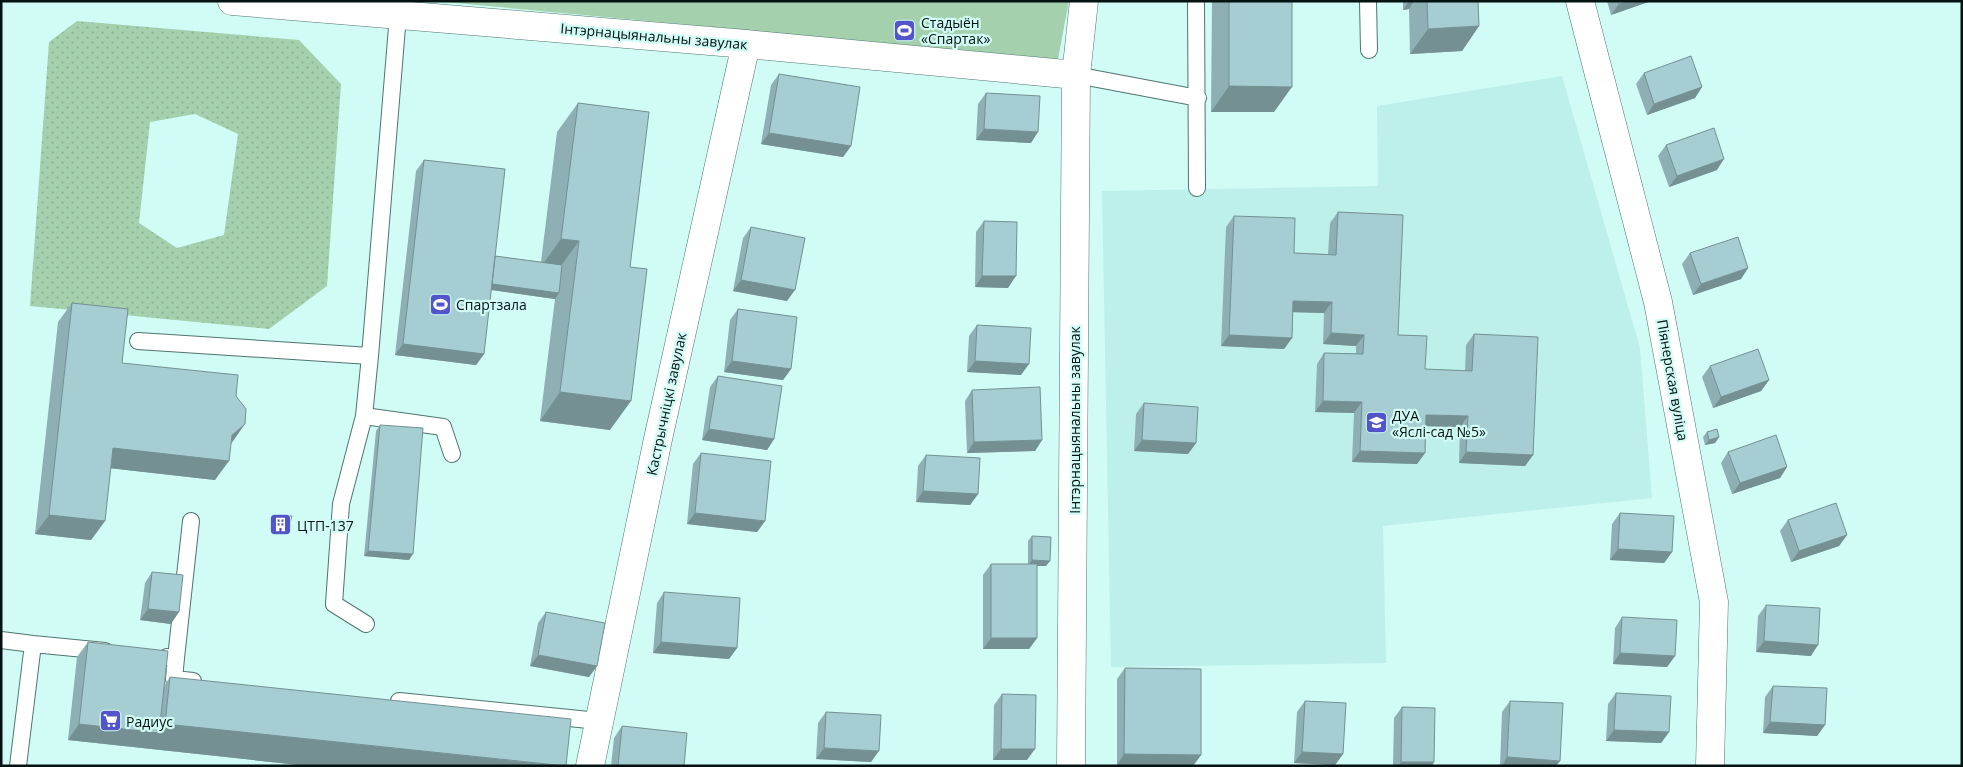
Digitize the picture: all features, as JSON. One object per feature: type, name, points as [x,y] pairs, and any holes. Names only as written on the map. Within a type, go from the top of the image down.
[{"type":"street","name":"Інтэрнацыянальны завулак","points":[[232,1],[746,44],[1076,75]]},
{"type":"street","name":"Інтэрнацыянальны завулак","points":[[1071,766],[1076,75],[1084,1]]},
{"type":"street","name":"Піянерская вуліца","points":[[1580,1],[1658,302],[1714,602],[1710,766]]},
{"type":"street","name":"Кастрычніцкі завулак","points":[[590,766],[656,449],[746,44]]},
{"type":"lane","points":[[1196,1],[1197,188]]},
{"type":"lane","points":[[1368,1],[1368,50]]},
{"type":"lane","points":[[366,624],[334,604],[341,504],[364,416],[398,15]]},
{"type":"lane","points":[[1076,75],[1198,98]]},
{"type":"lane","points":[[138,341],[370,356]]},
{"type":"lane","points":[[364,416],[443,427],[452,454]]},
{"type":"lane","points":[[191,521],[174,679],[213,683]]},
{"type":"lane","points":[[1,640],[119,653]]},
{"type":"lane","points":[[18,766],[33,644]]},
{"type":"lane","points":[[147,656],[176,658]]},
{"type":"lane","points":[[381,700],[599,721]]},
{"type":"shaded area","name":"ДУА «Яслі-сад №5»","points":[[1562,76],[1640,348],[1652,498],[1383,526],[1386,663],[1111,667],[1102,191],[1378,186],[1377,106]]},
{"type":"green space","name":"Стадыён «Спартак»","points":[[434,1],[1069,1],[1058,59]]},
{"type":"green space","points":[[77,21],[299,40],[341,84],[327,286],[269,329],[30,306],[49,42]],"holes":[[[195,114],[238,134],[224,235],[177,248],[139,223],[150,122]]]},
{"type":"building","points":[[1229,1],[1292,1],[1292,87],[1229,86]]},
{"type":"building","points":[[1427,1],[1478,1],[1479,26],[1428,29]]},
{"type":"building","points":[[1691,56],[1702,87],[1654,104],[1644,73]]},
{"type":"building","points":[[779,74],[860,87],[851,146],[769,133]]},
{"type":"building","points":[[986,93],[1040,96],[1038,132],[984,129]]},
{"type":"building","points":[[578,103],[649,112],[630,267],[647,269],[631,401],[560,392],[579,241],[561,239]]},
{"type":"building","points":[[1714,128],[1724,159],[1677,176],[1666,145]]},
{"type":"building","points":[[424,160],[505,169],[484,354],[403,344]]},
{"type":"building","points":[[1338,212],[1403,215],[1398,335],[1427,336],[1425,369],[1472,371],[1474,334],[1538,337],[1533,455],[1466,452],[1468,416],[1426,415],[1425,453],[1360,451],[1362,402],[1323,401],[1324,353],[1363,354],[1364,335],[1331,333],[1332,302],[1293,301],[1292,338],[1229,335],[1234,216],[1295,218],[1294,253],[1336,255]]},
{"type":"building","points":[[984,221],[1017,222],[1016,276],[982,276]]},
{"type":"building","points":[[751,227],[805,238],[795,290],[741,280]]},
{"type":"building","points":[[1738,237],[1748,268],[1701,284],[1690,253]]},
{"type":"building","points":[[495,256],[562,265],[559,293],[492,284]]},
{"type":"building","points":[[72,303],[128,309],[122,363],[238,375],[236,396],[246,409],[245,424],[232,435],[229,461],[113,448],[105,521],[49,515]]},
{"type":"building","points":[[738,309],[797,317],[791,369],[732,361]]},
{"type":"building","points":[[977,325],[1031,328],[1029,364],[975,361]]},
{"type":"building","points":[[1758,349],[1769,380],[1721,397],[1710,366]]},
{"type":"building","points":[[718,376],[782,386],[774,439],[709,429]]},
{"type":"building","points":[[1040,387],[1042,440],[974,442],[972,390]]},
{"type":"building","points":[[1144,403],[1198,407],[1196,443],[1142,440]]},
{"type":"building","points":[[380,425],[423,428],[413,554],[368,551]]},
{"type":"building","points":[[1717,429],[1719,437],[1709,440],[1707,432]]},
{"type":"building","points":[[1776,435],[1787,467],[1740,483],[1728,452]]},
{"type":"building","points":[[701,453],[771,461],[765,521],[695,513]]},
{"type":"building","points":[[926,455],[980,458],[978,494],[923,491]]},
{"type":"building","points":[[1836,503],[1847,535],[1799,551],[1788,520]]},
{"type":"building","points":[[1620,513],[1674,516],[1672,552],[1618,549]]},
{"type":"building","points":[[279,515],[292,516],[290,524],[278,523]]},
{"type":"building","points":[[1032,536],[1051,537],[1050,561],[1032,560]]},
{"type":"building","points":[[991,564],[1037,564],[1037,638],[991,638]]},
{"type":"building","points":[[152,572],[183,575],[179,612],[148,609]]},
{"type":"building","points":[[664,592],[740,598],[737,648],[661,642]]},
{"type":"building","points":[[1766,605],[1820,608],[1818,645],[1764,641]]},
{"type":"building","points":[[546,612],[605,623],[597,666],[538,655]]},
{"type":"building","points":[[1622,617],[1677,620],[1675,656],[1620,653]]},
{"type":"building","name":"Радиус","points":[[88,642],[168,651],[159,733],[79,724]]},
{"type":"building","points":[[1125,668],[1201,669],[1201,755],[1124,754]]},
{"type":"building","points":[[170,677],[571,719],[566,766],[165,724]]},
{"type":"building","points":[[1773,686],[1827,688],[1825,725],[1770,722]]},
{"type":"building","points":[[1616,693],[1671,696],[1669,732],[1614,730]]},
{"type":"building","points":[[1002,694],[1036,695],[1035,749],[1001,749]]},
{"type":"building","points":[[1305,701],[1346,703],[1343,754],[1302,752]]},
{"type":"building","points":[[1510,701],[1563,703],[1560,761],[1507,757]]},
{"type":"building","points":[[1402,707],[1435,708],[1434,762],[1401,762]]},
{"type":"building","points":[[826,712],[881,715],[879,751],[824,748]]},
{"type":"building","points":[[622,726],[687,733],[684,766],[618,766]]},
{"type":"place","name":"Стадыён «Спартак»","points":[[905,30]]},
{"type":"place","name":"Спартзала","points":[[440,304]]},
{"type":"place","name":"ДУА «Яслі-сад №5»","points":[[1376,423]]},
{"type":"place","name":"ЦТП-137","points":[[281,525]]},
{"type":"place","name":"Радиус","points":[[110,721]]}]
